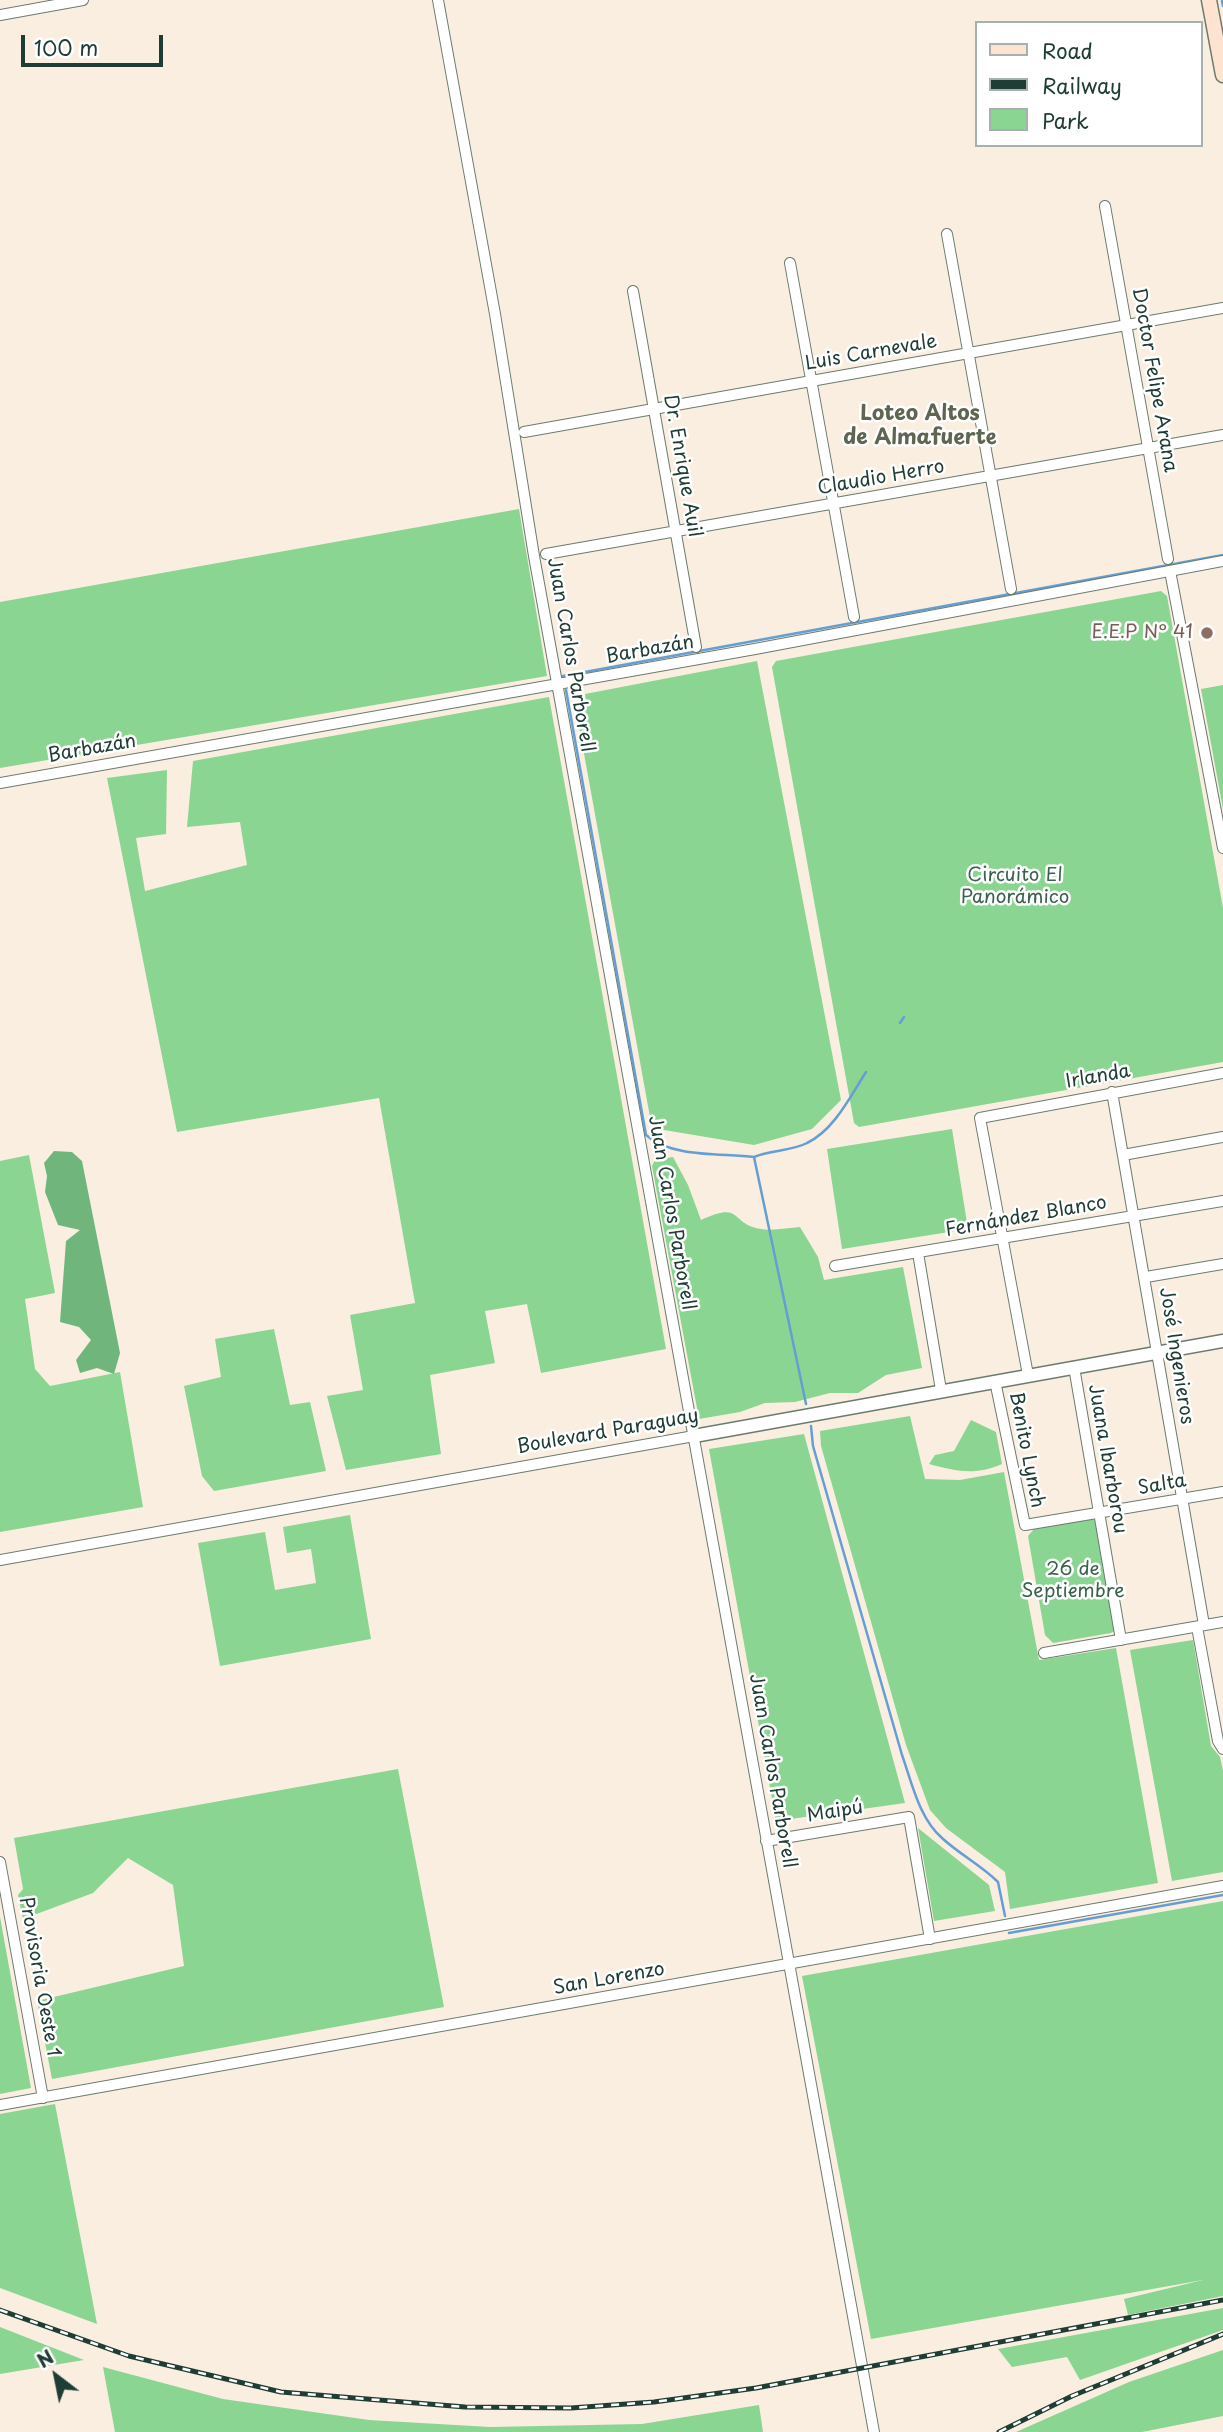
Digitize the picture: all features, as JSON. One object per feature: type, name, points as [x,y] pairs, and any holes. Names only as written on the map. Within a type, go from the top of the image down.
[{"type":"main road","points":[[1209,0],[1221,52],[1223,75]]},
{"type":"street","points":[[0,15],[83,0]]},
{"type":"street","name":"Juan Carlos Parborell","points":[[438,0],[557,684],[874,2432]]},
{"type":"street","name":"Doctor Felipe Arana","points":[[1105,206],[1168,559]]},
{"type":"street","points":[[947,234],[1011,589]]},
{"type":"street","points":[[790,263],[854,617]]},
{"type":"street","name":"Dr. Enrique Auil","points":[[633,291],[696,647]]},
{"type":"street","name":"Luis Carnevale","points":[[524,432],[1223,308]]},
{"type":"street","name":"Claudio Herro","points":[[546,554],[1223,435]]},
{"type":"street","name":"Barbazán","points":[[0,783],[1223,561]]},
{"type":"street","points":[[1170,571],[1221,821],[1223,848]]},
{"type":"street","name":"Irlanda","points":[[1002,1239],[980,1118],[1223,1073]]},
{"type":"street","name":"José Ingenieros","points":[[1112,1092],[1146,1277],[1156,1352],[1182,1499],[1217,1741],[1223,1749]]},
{"type":"street","points":[[1124,1155],[1223,1138]]},
{"type":"street","name":"Fernández Blanco","points":[[835,1266],[1223,1201]]},
{"type":"street","points":[[1002,1239],[1028,1375]]},
{"type":"street","points":[[918,1253],[941,1390]]},
{"type":"street","points":[[1146,1277],[1223,1264]]},
{"type":"street","name":"Boulevard Paraguay","points":[[0,1560],[1223,1341]]},
{"type":"street","name":"Juana Ibarborou","points":[[1074,1367],[1121,1640]]},
{"type":"street","name":"Benito Lynch","points":[[995,1381],[1025,1525]]},
{"type":"street","name":"Salta","points":[[1025,1525],[1223,1492]]},
{"type":"street","points":[[1044,1653],[1223,1622]]},
{"type":"street","name":"Maipú","points":[[766,1841],[909,1817],[930,1939]]},
{"type":"street","name":"Provisoria Oeste 1","points":[[0,1862],[43,2098]]},
{"type":"street","name":"San Lorenzo","points":[[0,2105],[1223,1885]]},
{"type":"green space","points":[[519,509],[547,676],[0,768],[0,602]]},
{"type":"green space","name":"Circuito El Panorámico","points":[[1161,591],[1167,596],[1223,908],[1223,1062],[859,1127],[854,1123],[772,667],[776,661]]},
{"type":"green space","points":[[757,661],[841,1100],[812,1129],[754,1145],[652,1128],[575,704],[586,701],[585,694]]},
{"type":"green space","points":[[1223,685],[1223,809],[1201,689]]},
{"type":"green space","points":[[549,697],[666,1349],[541,1373],[527,1304],[485,1311],[495,1363],[430,1375],[441,1454],[346,1470],[327,1396],[363,1390],[350,1315],[415,1303],[379,1098],[177,1132],[107,778],[167,770],[166,834],[136,838],[145,891],[247,865],[240,822],[187,827],[193,761]]},
{"type":"green space","points":[[952,1129],[968,1229],[842,1249],[827,1149]]},
{"type":"green space","points":[[54,1151],[72,1152],[82,1161],[120,1353],[114,1374],[97,1368],[80,1373],[76,1360],[91,1340],[79,1327],[60,1322],[66,1241],[80,1230],[58,1225],[45,1192],[47,1176],[44,1163]]},
{"type":"green space","points":[[29,1155],[55,1293],[25,1299],[35,1369],[50,1386],[120,1372],[143,1507],[0,1532],[0,1161]]},
{"type":"green space","points":[[673,1157],[688,1185],[701,1220],[724,1212],[761,1229],[800,1227],[818,1257],[824,1280],[903,1267],[922,1368],[886,1375],[858,1393],[830,1393],[795,1402],[765,1403],[740,1412],[699,1419],[652,1166],[655,1160]]},
{"type":"green space","points":[[274,1329],[290,1405],[310,1402],[326,1471],[214,1491],[202,1476],[184,1386],[221,1377],[215,1339]]},
{"type":"green space","points":[[910,1416],[925,1479],[960,1480],[1004,1472],[1039,1660],[1116,1648],[1158,1883],[1010,1909],[1005,1872],[946,1828],[930,1810],[906,1745],[821,1446],[820,1431]]},
{"type":"green space","points":[[971,1420],[996,1432],[1002,1464],[983,1470],[965,1471],[929,1464],[935,1455],[954,1451]]},
{"type":"green space","points":[[804,1434],[905,1803],[776,1821],[709,1449]]},
{"type":"green space","points":[[350,1515],[371,1639],[220,1666],[198,1543],[265,1532],[275,1590],[316,1583],[311,1549],[287,1553],[283,1527]]},
{"type":"green space","name":"26 de Septiembre","points":[[1090,1519],[1097,1521],[1116,1630],[1053,1643],[1045,1635],[1028,1536],[1034,1529]]},
{"type":"green space","points":[[1193,1640],[1211,1746],[1220,1757],[1223,1771],[1223,1872],[1172,1881],[1130,1650]]},
{"type":"green space","points":[[398,1769],[444,2007],[52,2079],[37,2001],[184,1966],[173,1885],[128,1858],[93,1893],[23,1919],[18,1895],[23,1889],[14,1838]]},
{"type":"green space","points":[[918,1828],[989,1885],[995,1911],[934,1921]]},
{"type":"green space","points":[[1223,1901],[1223,2296],[1128,2315],[1124,2299],[1203,2280],[871,2339],[802,1976]]},
{"type":"green space","points":[[0,1917],[31,2088],[0,2094]]},
{"type":"green space","points":[[55,2104],[97,2324],[0,2288],[0,2114]]},
{"type":"green space","points":[[1223,2308],[1223,2330],[1080,2380],[1067,2357],[1012,2367],[998,2349]]},
{"type":"green space","points":[[0,2327],[84,2360],[0,2374]]},
{"type":"green space","points":[[1223,2350],[1223,2416],[1142,2432],[1016,2432],[1129,2382]]},
{"type":"green space","points":[[103,2367],[223,2399],[369,2420],[490,2427],[642,2424],[759,2405],[763,2432],[115,2432]]},
{"type":"waterway","points":[[1222,1],[1223,6]]},
{"type":"waterway","points":[[563,676],[1223,555]]},
{"type":"waterway","points":[[566,690],[646,1135],[669,1148],[683,1151],[754,1157]]},
{"type":"waterway","points":[[900,1023],[904,1017]]},
{"type":"waterway","points":[[806,1404],[754,1157],[801,1146],[817,1137],[841,1112],[866,1072]]},
{"type":"waterway","points":[[811,1426],[813,1446],[917,1800],[934,1830],[998,1882],[1005,1916]]},
{"type":"waterway","points":[[1009,1933],[1223,1895]]},
{"type":"railway","points":[[0,2310],[129,2356],[281,2392],[465,2407],[571,2408],[654,2402],[756,2388],[1223,2300]]},
{"type":"railway","points":[[999,2432],[1072,2396],[1223,2334]]},
{"type":"place","name":"E.E.P N° 41","points":[[1207,633]]},
{"type":"district","name":"Loteo Altos de Almafuerte","points":[[920,426]]}]
